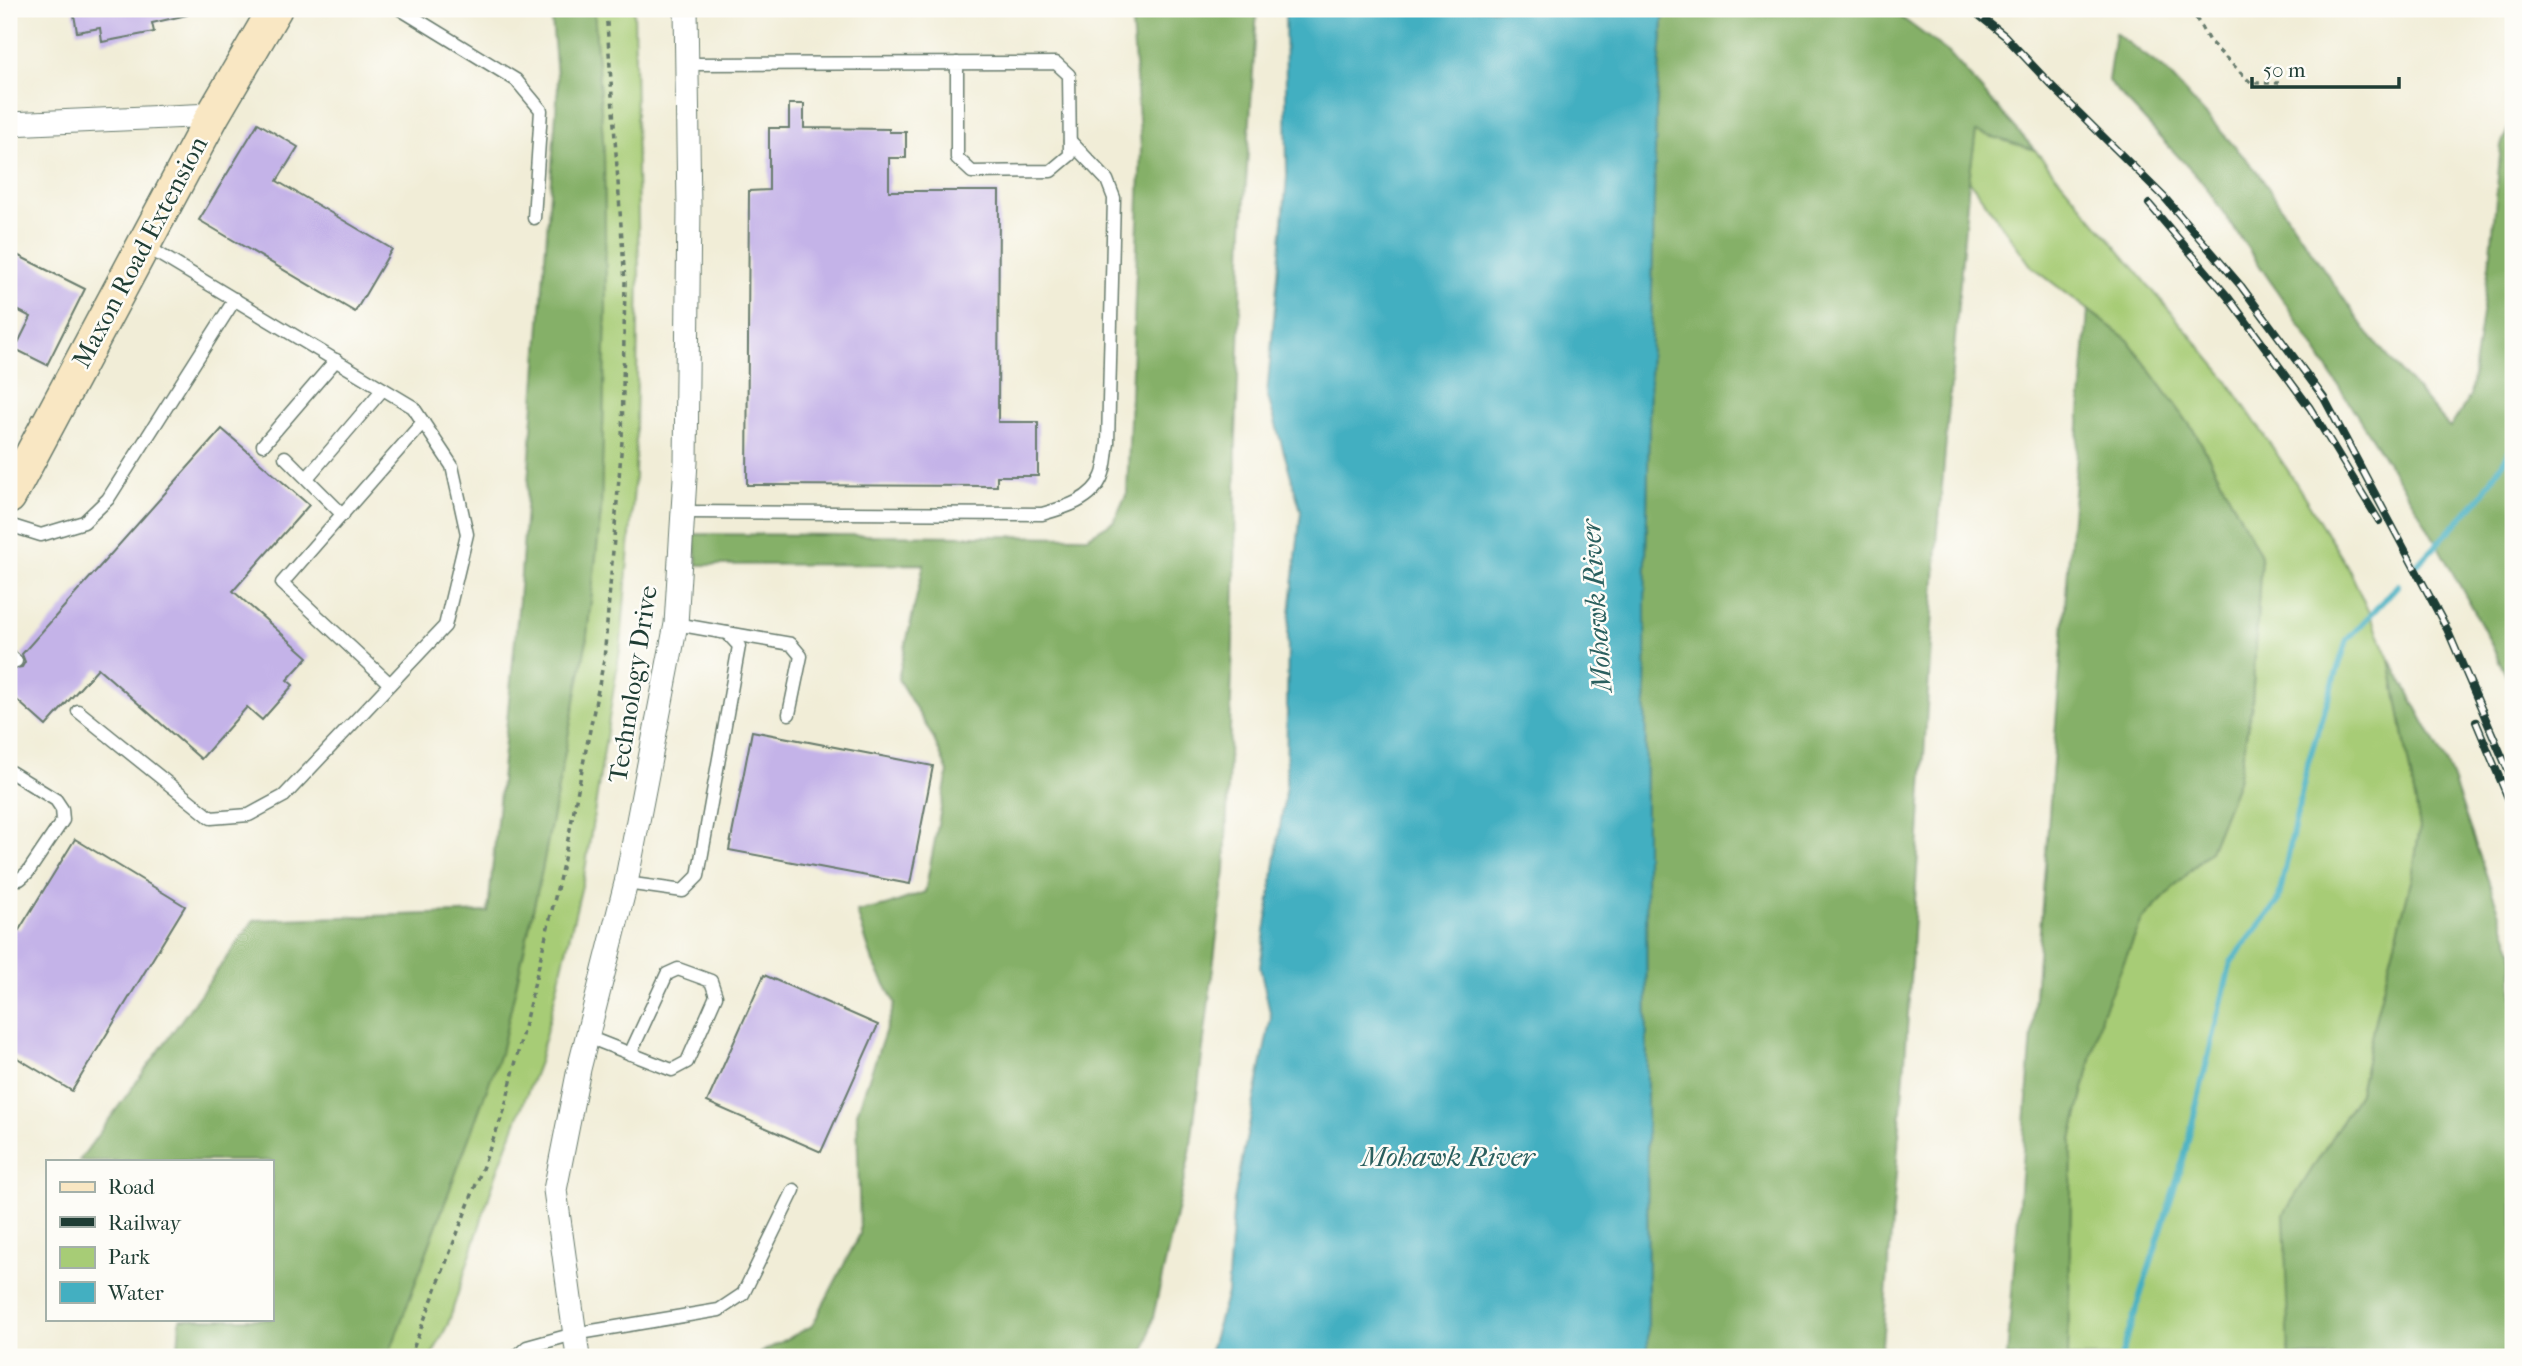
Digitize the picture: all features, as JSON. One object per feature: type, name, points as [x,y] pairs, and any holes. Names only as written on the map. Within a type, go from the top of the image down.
[{"type":"street","name":"Maxon Road Extension","points":[[10,492],[212,115],[275,9]]},
{"type":"street","name":"Technology Drive","points":[[578,1357],[555,1190],[588,1037],[626,883],[676,624],[686,462],[689,208],[686,9]]},
{"type":"street","points":[[9,124],[212,115]]},
{"type":"lane","points":[[400,9],[516,80],[541,110],[534,218]]},
{"type":"lane","points":[[687,64],[1056,63],[1069,75],[1070,155],[1051,171],[972,172],[957,158],[957,64]]},
{"type":"lane","points":[[683,512],[1042,514],[1070,507],[1094,489],[1102,476],[1108,443],[1114,198],[1107,180],[1070,141]]},
{"type":"lane","points":[[78,711],[211,817],[249,815],[284,796],[445,626],[467,534],[452,466],[413,407],[143,245]]},
{"type":"lane","points":[[9,525],[41,535],[85,522],[108,499],[234,299]]},
{"type":"lane","points":[[263,445],[336,360]]},
{"type":"lane","points":[[307,478],[383,389]]},
{"type":"lane","points":[[390,684],[282,583],[423,422]]},
{"type":"lane","points":[[285,457],[343,515]]},
{"type":"lane","points":[[676,624],[791,644],[801,656],[789,714]]},
{"type":"lane","points":[[626,883],[683,891],[698,876],[740,646],[727,633]]},
{"type":"lane","points":[[9,771],[56,800],[62,809],[63,820],[28,872],[20,879],[9,879]]},
{"type":"lane","points":[[588,1037],[630,1054],[673,1070],[687,1062],[716,996],[711,981],[678,969],[667,974],[630,1054]]},
{"type":"lane","points":[[516,1357],[527,1347],[574,1334],[719,1310],[743,1294],[794,1190]]},
{"type":"path","points":[[410,1357],[504,1111],[563,864],[604,660],[622,441],[625,283],[606,9]]},
{"type":"path","points":[[2191,9],[2209,41],[2251,83],[2279,83]]},
{"type":"green space","points":[[551,9],[594,9],[604,155],[606,306],[601,512],[586,644],[542,870],[502,1048],[388,1357],[149,1357],[178,1350],[180,1320],[273,1320],[273,1160],[80,1160],[254,920],[488,912],[519,600],[558,87]]},
{"type":"green space","points":[[594,9],[634,9],[639,276],[635,475],[621,643],[584,877],[539,1062],[496,1175],[448,1324],[431,1357],[388,1357],[502,1048],[542,870],[586,644],[601,512],[606,306],[604,155]]},
{"type":"green space","points":[[1131,9],[1257,9],[1243,230],[1225,871],[1190,1153],[1144,1357],[758,1357],[760,1353],[812,1326],[860,1234],[857,1113],[895,1003],[873,962],[857,912],[886,906],[925,892],[948,772],[933,737],[898,679],[924,564],[697,565],[694,534],[1087,537],[1114,521],[1127,493],[1141,148]]},
{"type":"green space","points":[[1664,9],[1890,9],[1949,53],[2035,150],[1976,132],[1969,180],[1938,531],[1905,1062],[1881,1357],[1648,1357],[1645,603],[1656,110]]},
{"type":"green space","points":[[2115,33],[2165,70],[2256,170],[2368,334],[2450,428],[2470,396],[2491,252],[2501,145],[2513,118],[2513,690],[2484,629],[2419,512],[2288,307],[2203,183],[2108,81]]},
{"type":"green space","points":[[1976,131],[2035,150],[2222,373],[2289,472],[2349,569],[2390,659],[2420,827],[2412,878],[2377,1011],[2359,1093],[2324,1151],[2288,1349],[2289,1357],[2068,1357],[2072,1139],[2102,1013],[2142,920],[2210,851],[2238,781],[2252,703],[2261,556],[2197,435],[2128,340],[2032,267],[1969,180]]},
{"type":"green space","points":[[2088,310],[2128,340],[2197,435],[2261,556],[2252,703],[2238,781],[2210,851],[2142,920],[2102,1013],[2072,1139],[2068,1357],[2007,1357]]},
{"type":"green space","points":[[2390,659],[2448,766],[2513,951],[2513,1357],[2289,1357],[2284,1214],[2359,1093],[2377,1011],[2412,878],[2420,827]]},
{"type":"water","name":"Mohawk River","points":[[1285,9],[1664,9],[1656,110],[1645,603],[1648,1357],[1208,1357],[1227,1293],[1234,1200],[1271,1017],[1260,967],[1286,786],[1288,632],[1301,511],[1267,394],[1287,177]]},
{"type":"building","points":[[73,9],[186,9],[187,15],[152,23],[154,32],[102,42],[100,28],[77,32]]},
{"type":"building","points":[[789,104],[804,104],[804,128],[889,129],[889,132],[906,132],[906,158],[889,158],[889,191],[999,191],[998,422],[1038,422],[1038,476],[997,476],[997,486],[747,485],[749,191],[769,190],[769,128],[789,128]]},
{"type":"building","points":[[258,123],[298,147],[277,181],[392,249],[355,312],[199,220]]},
{"type":"building","points":[[9,251],[85,289],[47,365],[15,349],[31,317],[9,306]]},
{"type":"building","points":[[222,429],[309,505],[233,591],[308,657],[287,680],[293,685],[262,720],[247,707],[201,759],[98,668],[46,726],[9,693],[9,669],[22,667],[25,662],[22,654]]},
{"type":"building","points":[[752,731],[933,766],[910,884],[729,850]]},
{"type":"building","points":[[75,839],[185,906],[72,1091],[9,1053],[9,923],[19,930]]},
{"type":"building","points":[[764,975],[878,1025],[821,1152],[707,1102]]},
{"type":"waterway","points":[[2417,565],[2480,498],[2513,447]]},
{"type":"waterway","points":[[2121,1357],[2184,1157],[2231,962],[2278,902],[2308,762],[2347,640],[2398,585]]},
{"type":"railway","points":[[1971,9],[2005,36],[2164,197],[2241,286],[2324,398],[2447,629],[2513,782]]},
{"type":"railway","points":[[2149,204],[2228,297],[2310,408],[2379,521]]},
{"type":"railway","points":[[2476,722],[2513,810]]}]
